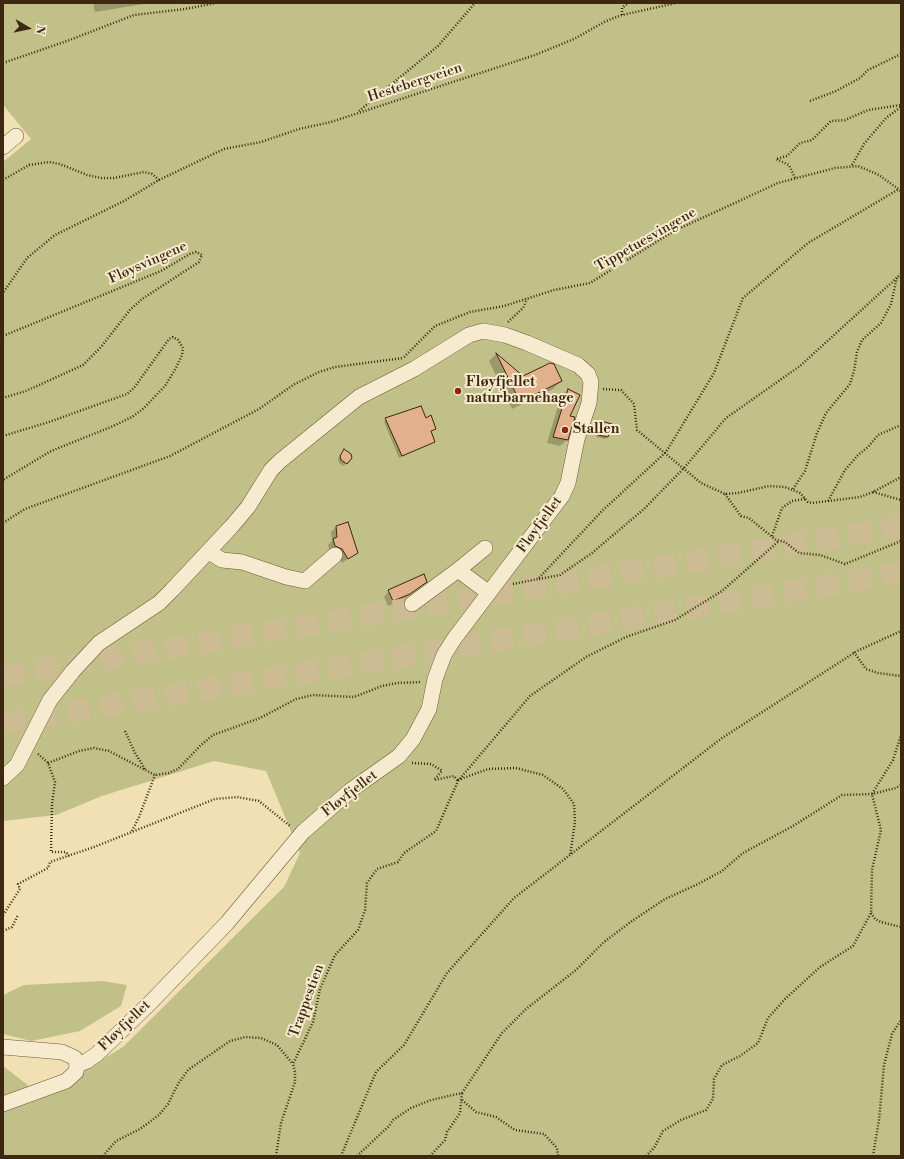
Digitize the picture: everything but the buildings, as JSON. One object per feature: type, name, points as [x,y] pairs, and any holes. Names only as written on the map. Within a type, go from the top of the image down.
[{"type":"lane","points":[[3,147],[16,136]]},
{"type":"lane","name":"Fløyfjellet","points":[[3,778],[17,765],[50,700],[99,644],[159,603],[209,552],[248,507],[265,479],[280,460],[359,397],[414,369],[469,335],[482,331],[505,335],[584,368],[591,382],[591,390],[589,403],[577,439],[568,483],[562,496],[444,655],[434,682],[429,709],[413,740],[399,756],[351,790],[303,832],[227,923],[150,1003],[97,1054],[87,1061],[76,1065]]},
{"type":"lane","points":[[412,604],[485,548]]},
{"type":"lane","points":[[209,552],[222,560],[242,562],[286,577],[305,581],[335,555]]},
{"type":"lane","points":[[458,570],[491,590]]},
{"type":"lane","points":[[3,1047],[62,1052],[75,1058],[76,1065],[76,1072],[66,1080],[3,1104]]},
{"type":"path","points":[[3,63],[67,41],[134,15],[185,9],[216,3]]},
{"type":"path","points":[[357,113],[438,46],[475,3]]},
{"type":"path","points":[[622,14],[622,8],[628,3]]},
{"type":"path","name":"Hestebergveien","points":[[159,180],[224,149],[261,142],[299,129],[331,122],[535,55],[574,39],[622,14],[676,3]]},
{"type":"path","points":[[810,101],[836,91],[860,78],[868,70],[901,54]]},
{"type":"path","points":[[538,579],[602,511],[666,452],[714,373],[743,298],[808,243],[900,190],[866,168],[852,165],[864,144],[886,118],[901,106]]},
{"type":"path","points":[[794,178],[789,165],[776,159],[788,156],[800,143],[812,140],[831,121],[845,120],[868,110],[901,106]]},
{"type":"path","points":[[3,180],[29,165],[49,162],[60,164],[87,175],[101,178],[114,178],[144,172],[152,174],[159,180],[124,201],[72,225],[50,238],[27,258],[3,293]]},
{"type":"path","name":"Tippetuesvingene","points":[[403,358],[435,326],[470,312],[504,306],[554,290],[590,283],[674,231],[764,188],[794,178],[852,165]]},
{"type":"path","name":"Fløysvingene","points":[[3,336],[161,271],[190,254],[196,252],[202,255],[199,262],[165,283],[130,310],[101,347],[83,365],[26,391],[3,398]]},
{"type":"path","points":[[491,590],[560,575],[592,553],[644,509],[684,468],[726,418],[800,366],[901,274]]},
{"type":"path","points":[[793,489],[805,471],[817,433],[826,413],[850,384],[857,352],[862,340],[881,323],[891,304],[898,277]]},
{"type":"path","points":[[505,335],[507,322],[523,308],[528,298]]},
{"type":"path","points":[[3,436],[49,422],[127,394],[134,388],[170,338],[173,337],[178,340],[183,348],[179,362],[165,386],[144,408],[132,417],[51,451],[3,480]]},
{"type":"path","points":[[3,523],[32,506],[170,456],[259,409],[293,385],[319,372],[335,367],[411,357]]},
{"type":"path","points":[[591,390],[612,388],[622,390],[634,404],[637,430],[666,452],[707,487],[725,494],[738,494],[769,486],[793,489],[812,503],[860,497],[873,492],[901,477]]},
{"type":"path","points":[[828,501],[845,470],[858,455],[878,436],[901,425]]},
{"type":"path","points":[[873,492],[901,500]]},
{"type":"path","points":[[725,494],[741,516],[749,518],[772,536],[785,542],[799,553],[805,552],[826,556],[842,564],[901,541]]},
{"type":"path","points":[[772,536],[782,508],[792,501],[805,499]]},
{"type":"path","name":"Trappestien","points":[[293,1064],[313,1022],[320,989],[335,955],[358,930],[365,910],[367,883],[377,869],[398,862],[404,853],[436,830],[458,781],[530,696],[586,656],[626,637],[675,620],[722,591],[779,540]]},
{"type":"path","points":[[341,1156],[376,1072],[404,1045],[447,973],[514,898],[722,738],[854,652],[901,631]]},
{"type":"path","points":[[854,652],[866,669],[878,673],[901,676]]},
{"type":"path","points":[[48,763],[79,751],[94,748],[109,751],[155,775],[169,773],[178,769],[200,746],[213,736],[260,718],[296,699],[313,695],[354,698],[382,686],[397,683],[434,682]]},
{"type":"path","points":[[125,731],[135,753],[145,769]]},
{"type":"path","points":[[646,1156],[654,1148],[663,1131],[681,1120],[706,1110],[713,1099],[714,1079],[722,1065],[740,1056],[758,1043],[768,1018],[785,999],[820,967],[853,946],[871,913],[873,896],[870,885],[881,830],[872,794],[893,760],[901,735]]},
{"type":"path","points":[[28,745],[48,763],[55,782],[52,804],[51,852],[66,852],[69,856]]},
{"type":"path","points":[[390,763],[400,766],[414,762],[431,764],[442,771],[434,780],[454,776],[458,781],[488,769],[516,768],[543,775],[563,789],[574,804],[575,822],[570,856]]},
{"type":"path","points":[[131,831],[139,817],[155,775]]},
{"type":"path","points":[[430,1156],[445,1140],[447,1132],[460,1113],[462,1093],[502,1033],[526,1010],[576,970],[604,942],[665,898],[698,884],[722,871],[743,853],[793,826],[842,795],[872,794],[896,788],[901,785]]},
{"type":"path","points":[[3,915],[20,889],[18,884],[48,868],[50,862],[69,856],[215,798],[237,797],[259,801],[287,824],[303,832]]},
{"type":"path","points":[[871,913],[875,919],[881,922],[901,927]]},
{"type":"path","points":[[3,931],[12,928],[18,915]]},
{"type":"path","points":[[873,1156],[879,1120],[884,1065],[892,1034],[901,1020]]},
{"type":"path","points":[[103,1156],[116,1141],[140,1129],[159,1115],[168,1104],[178,1084],[188,1070],[230,1040],[245,1037],[261,1038],[277,1045],[293,1064],[296,1072],[295,1082],[281,1123],[276,1156]]},
{"type":"path","points":[[357,1156],[389,1126],[393,1120],[420,1104],[462,1093]]},
{"type":"path","points":[[462,1100],[476,1112],[496,1117],[515,1130],[544,1134],[557,1148],[558,1156]]},
{"type":"shaded area","points":[[3,3],[901,3],[901,1156],[3,1156],[3,1066],[42,1096],[123,1047],[284,887],[300,853],[266,771],[214,761],[102,796],[56,815],[3,821],[3,162],[31,139],[4,106],[3,107]]},
{"type":"shaded area","points":[[102,981],[127,985],[121,1006],[80,1031],[31,1041],[3,1034],[3,995],[24,985]]},
{"type":"tunnel","points":[[3,676],[901,527]]},
{"type":"tunnel","points":[[3,723],[901,573]]},
{"type":"place","name":"Fløyfjellet naturbarnehage","points":[[458,391]]},
{"type":"place","name":"Stallen","points":[[565,430]]}]
